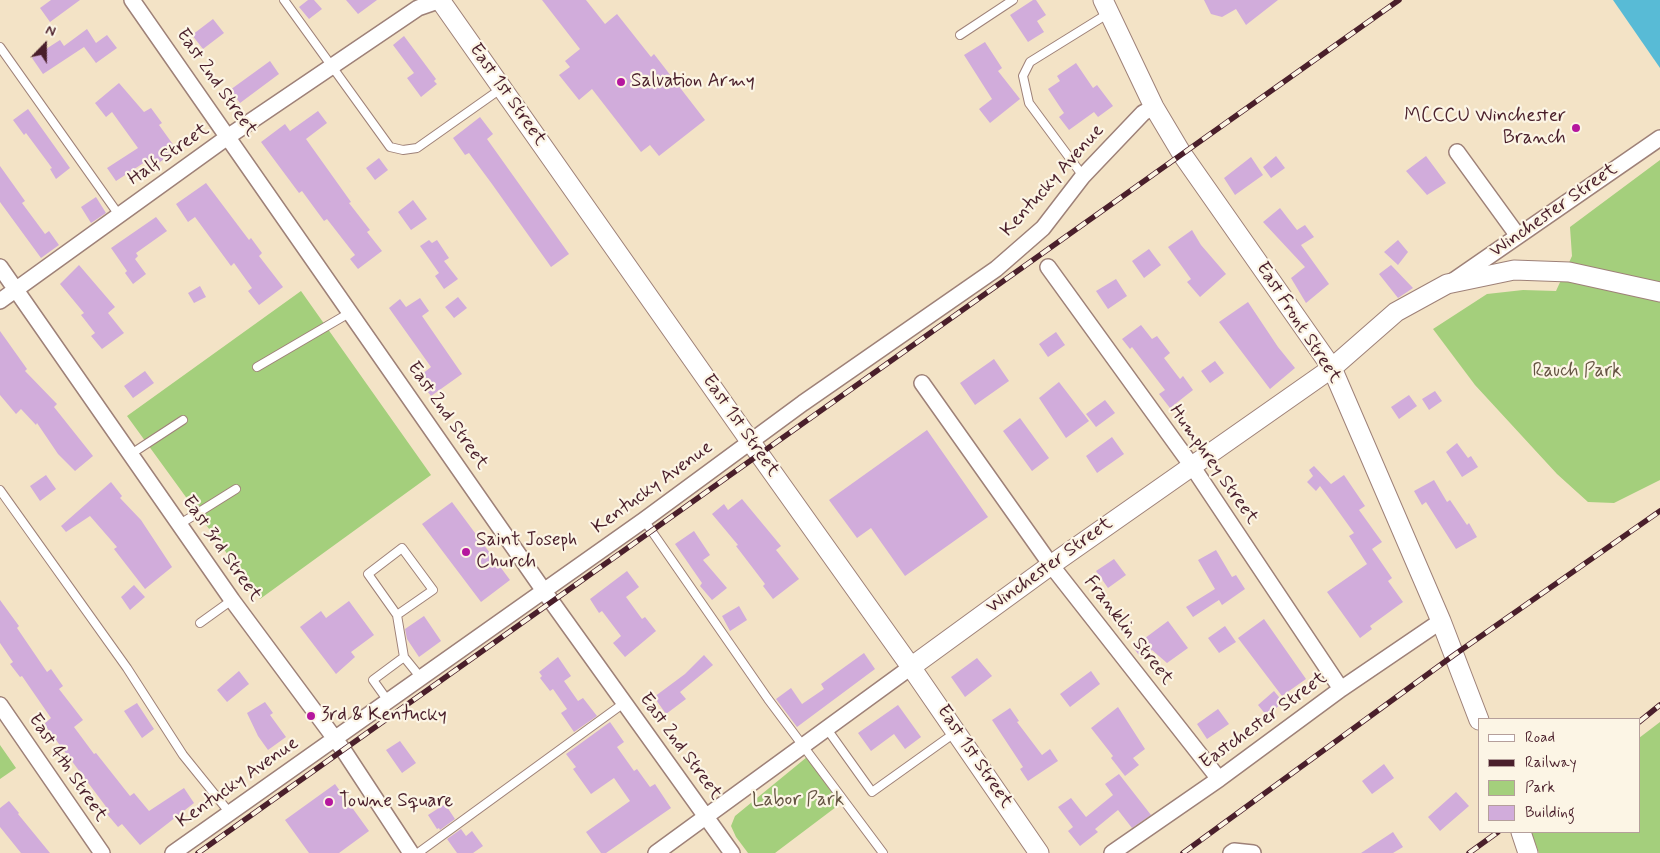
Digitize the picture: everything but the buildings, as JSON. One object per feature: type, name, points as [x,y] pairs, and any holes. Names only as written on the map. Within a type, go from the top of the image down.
[{"type":"street","name":"East 2nd Street","points":[[132,0],[229,136],[544,591],[732,853]]},
{"type":"street","name":"Half Street","points":[[0,301],[229,136],[418,8],[441,0]]},
{"type":"street","name":"East 1st Street","points":[[441,0],[750,441],[912,667],[1039,853]]},
{"type":"street","name":"East Front Street","points":[[1106,7],[1154,107],[1192,168],[1332,368],[1441,621],[1478,718]]},
{"type":"street","name":"Kentucky Avenue","points":[[173,853],[644,520],[750,441],[996,269],[1043,228],[1083,176],[1143,113],[1154,107]]},
{"type":"street","name":"Winchester Street","points":[[656,853],[1051,565],[1332,368],[1396,312],[1447,284],[1660,138]]},
{"type":"street","points":[[1457,152],[1518,236]]},
{"type":"street","name":"East 3rd Street","points":[[0,267],[232,600],[335,739],[411,853]]},
{"type":"street","name":"Humphrey Street","points":[[1048,267],[1192,466],[1341,689]]},
{"type":"street","name":"Winchester Street","points":[[1447,284],[1514,270],[1569,272],[1660,292]]},
{"type":"street","name":"Franklin Street","points":[[922,383],[1051,565],[1219,779]]},
{"type":"street","name":"Eastchester Street","points":[[1112,853],[1219,779],[1341,689],[1441,621]]},
{"type":"street","name":"East 4th Street","points":[[0,705],[102,853]]},
{"type":"street","points":[[1521,833],[1528,853]]},
{"type":"street","points":[[1231,853],[1234,851],[1253,853]]},
{"type":"lane","points":[[284,0],[390,147],[403,150],[417,148],[502,88]]},
{"type":"lane","points":[[960,35],[1013,0]]},
{"type":"lane","points":[[1083,176],[1029,103],[1023,76],[1030,62],[1106,7]]},
{"type":"lane","points":[[0,47],[119,215]]},
{"type":"lane","points":[[257,367],[351,312]]},
{"type":"lane","points":[[131,454],[183,420]]},
{"type":"lane","points":[[180,524],[236,489]]},
{"type":"lane","points":[[0,490],[126,668],[183,755],[229,812]]},
{"type":"lane","points":[[644,520],[803,746],[883,853]]},
{"type":"lane","points":[[397,616],[434,590],[402,548],[368,574],[397,616],[404,656],[421,678]]},
{"type":"lane","points":[[200,622],[232,600]]},
{"type":"lane","points":[[388,702],[372,680],[404,656]]},
{"type":"lane","points":[[418,853],[624,703]]},
{"type":"lane","points":[[827,729],[872,792],[956,732]]},
{"type":"green space","name":"Rauch Park","points":[[1660,160],[1660,480],[1614,503],[1588,502],[1557,474],[1475,385],[1433,329],[1487,294],[1523,290],[1556,291],[1572,256],[1570,227]]},
{"type":"green space","points":[[301,291],[431,475],[260,599],[127,416]]},
{"type":"green space","points":[[1660,722],[1660,853],[1539,853],[1531,833],[1640,833],[1640,737]]},
{"type":"green space","points":[[0,745],[16,768],[0,779]]},
{"type":"green space","name":"Labor Park","points":[[807,757],[840,804],[775,853],[748,853],[736,837],[731,826],[735,816]]},
{"type":"water","points":[[1613,0],[1660,0],[1660,68]]},
{"type":"railway","points":[[198,853],[1399,0]]},
{"type":"railway","points":[[1183,853],[1454,655],[1660,511]]},
{"type":"railway","points":[[1640,721],[1660,705]]},
{"type":"railway","points":[[1469,853],[1497,833]]},
{"type":"place","name":"Salvation Army","points":[[621,82]]},
{"type":"place","name":"MCCCU Winchester Branch","points":[[1576,128]]},
{"type":"place","name":"Saint Joseph Church","points":[[466,552]]},
{"type":"place","name":"3rd & Kentucky","points":[[311,716]]},
{"type":"place","name":"Towne Square","points":[[329,802]]}]
